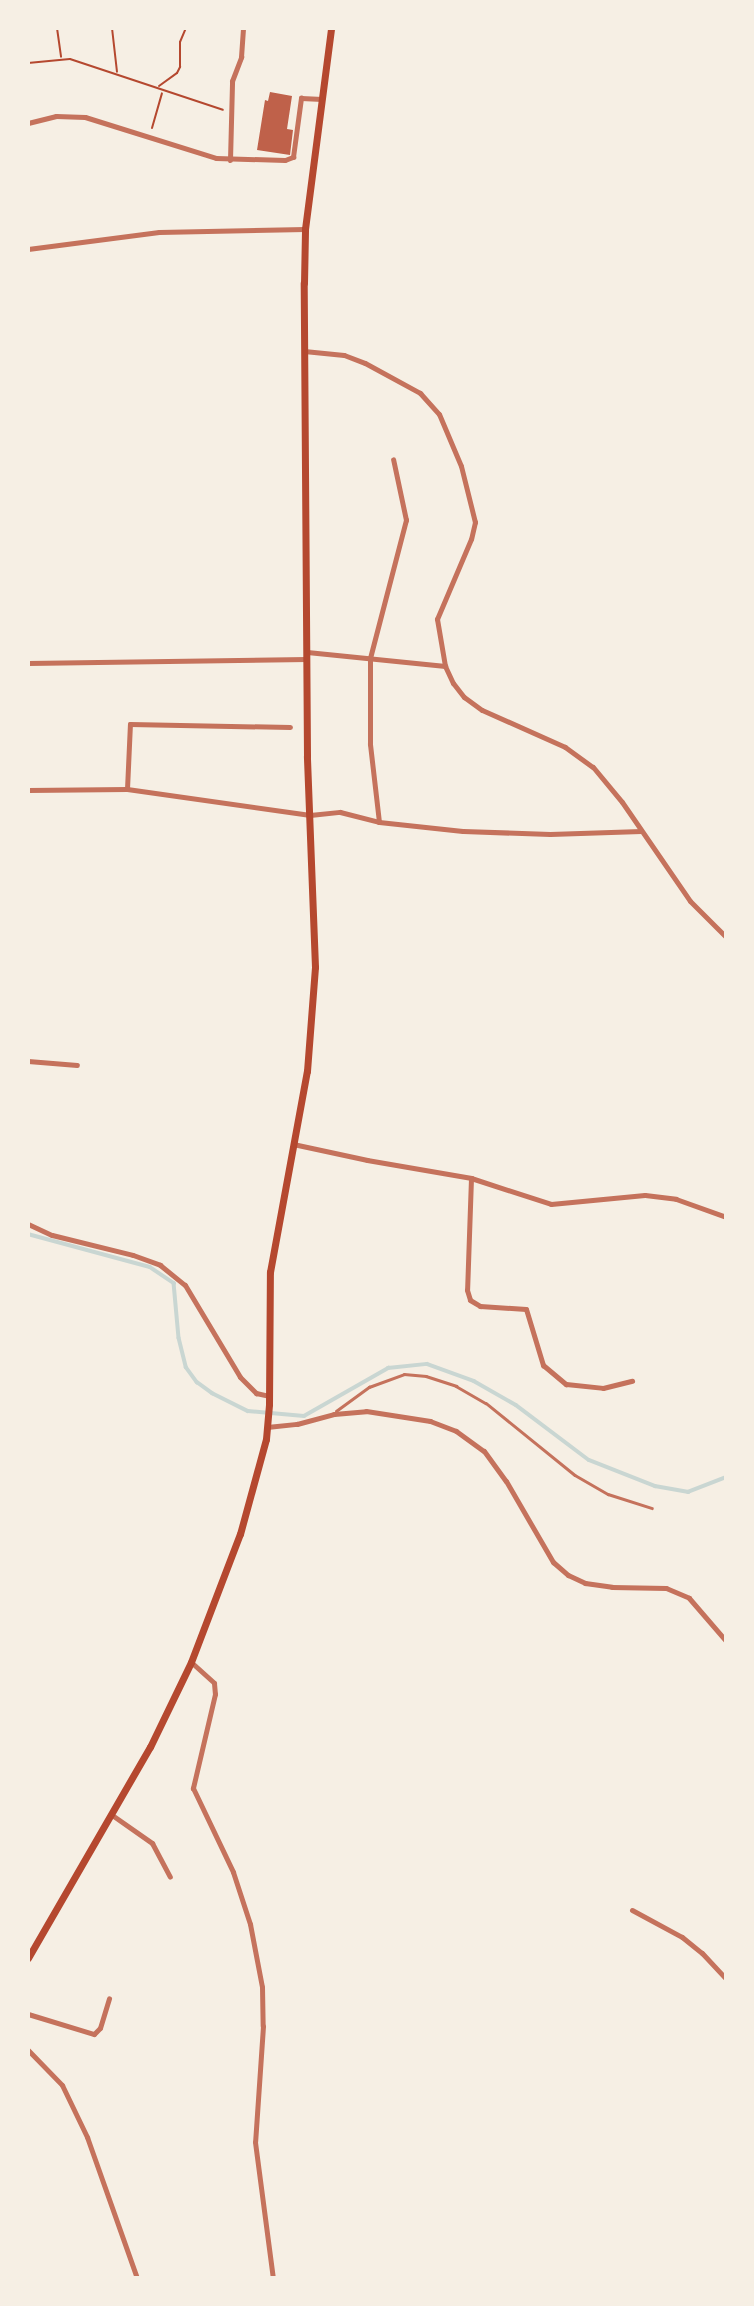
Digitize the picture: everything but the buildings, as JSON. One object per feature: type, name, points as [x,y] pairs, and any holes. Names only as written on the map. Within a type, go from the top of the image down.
[{"type":"main road","points":[[28,1958],[150,1747],[191,1662],[244,1524],[267,1425],[270,1272],[307,1071],[313,994],[307,656],[305,229],[331,28]]},
{"type":"street","points":[[230,160],[232,81],[241,57],[243,28]]},
{"type":"street","points":[[28,122],[56,116],[85,117],[184,150],[230,160],[285,160],[293,157],[301,98],[322,99]]},
{"type":"street","points":[[149,137],[152,128]]},
{"type":"street","points":[[28,249],[159,232],[305,229]]},
{"type":"street","points":[[304,351],[334,353],[365,363],[420,393],[439,414],[461,466],[475,522],[471,539],[437,619],[445,666],[464,697],[482,710],[565,747],[593,767],[622,802],[690,901],[726,937]]},
{"type":"street","points":[[379,822],[370,744],[370,657],[406,520],[393,459]]},
{"type":"street","points":[[28,663],[307,656],[370,657],[445,666]]},
{"type":"street","points":[[127,789],[130,724],[290,727]]},
{"type":"street","points":[[28,790],[127,789],[310,814],[340,812],[379,822],[505,833],[641,831]]},
{"type":"street","points":[[28,1061],[78,1065]]},
{"type":"street","points":[[293,1144],[471,1178],[551,1204],[645,1195],[676,1199],[726,1217]]},
{"type":"street","points":[[471,1178],[467,1290],[470,1300],[480,1306],[526,1309],[543,1365],[566,1384],[603,1388],[632,1381]]},
{"type":"street","points":[[28,1224],[52,1234],[133,1255],[160,1265],[185,1285],[240,1377],[256,1393],[269,1400]]},
{"type":"street","points":[[267,1425],[297,1424],[334,1414],[366,1411],[401,1416],[456,1431],[484,1451],[506,1481],[553,1562],[568,1575],[585,1583],[612,1587],[641,1586],[689,1598],[726,1641]]},
{"type":"street","points":[[191,1662],[214,1683],[215,1694],[192,1788],[233,1872],[250,1924],[262,1987],[263,2026],[255,2142],[273,2278]]},
{"type":"street","points":[[112,1815],[152,1843],[170,1877]]},
{"type":"street","points":[[632,1910],[682,1937],[702,1953],[726,1979]]},
{"type":"street","points":[[28,2014],[94,2034],[100,2028],[109,1998]]},
{"type":"street","points":[[28,2050],[62,2085],[87,2137],[137,2278]]},
{"type":"lane","points":[[334,1414],[369,1388],[404,1374],[426,1376],[456,1386],[486,1403],[575,1475],[608,1494],[652,1508]]},
{"type":"path","points":[[57,28],[61,58]]},
{"type":"path","points":[[112,28],[117,73]]},
{"type":"path","points":[[159,86],[177,73],[180,42],[186,28]]},
{"type":"path","points":[[28,63],[61,58],[159,86],[162,92],[152,128]]},
{"type":"path","points":[[162,92],[231,112]]},
{"type":"waterway","points":[[28,1234],[150,1267],[174,1283],[179,1338],[186,1367],[197,1382],[212,1393],[248,1411],[304,1416],[388,1368],[427,1364],[474,1381],[516,1405],[589,1460],[655,1486],[688,1492],[726,1477]]}]
